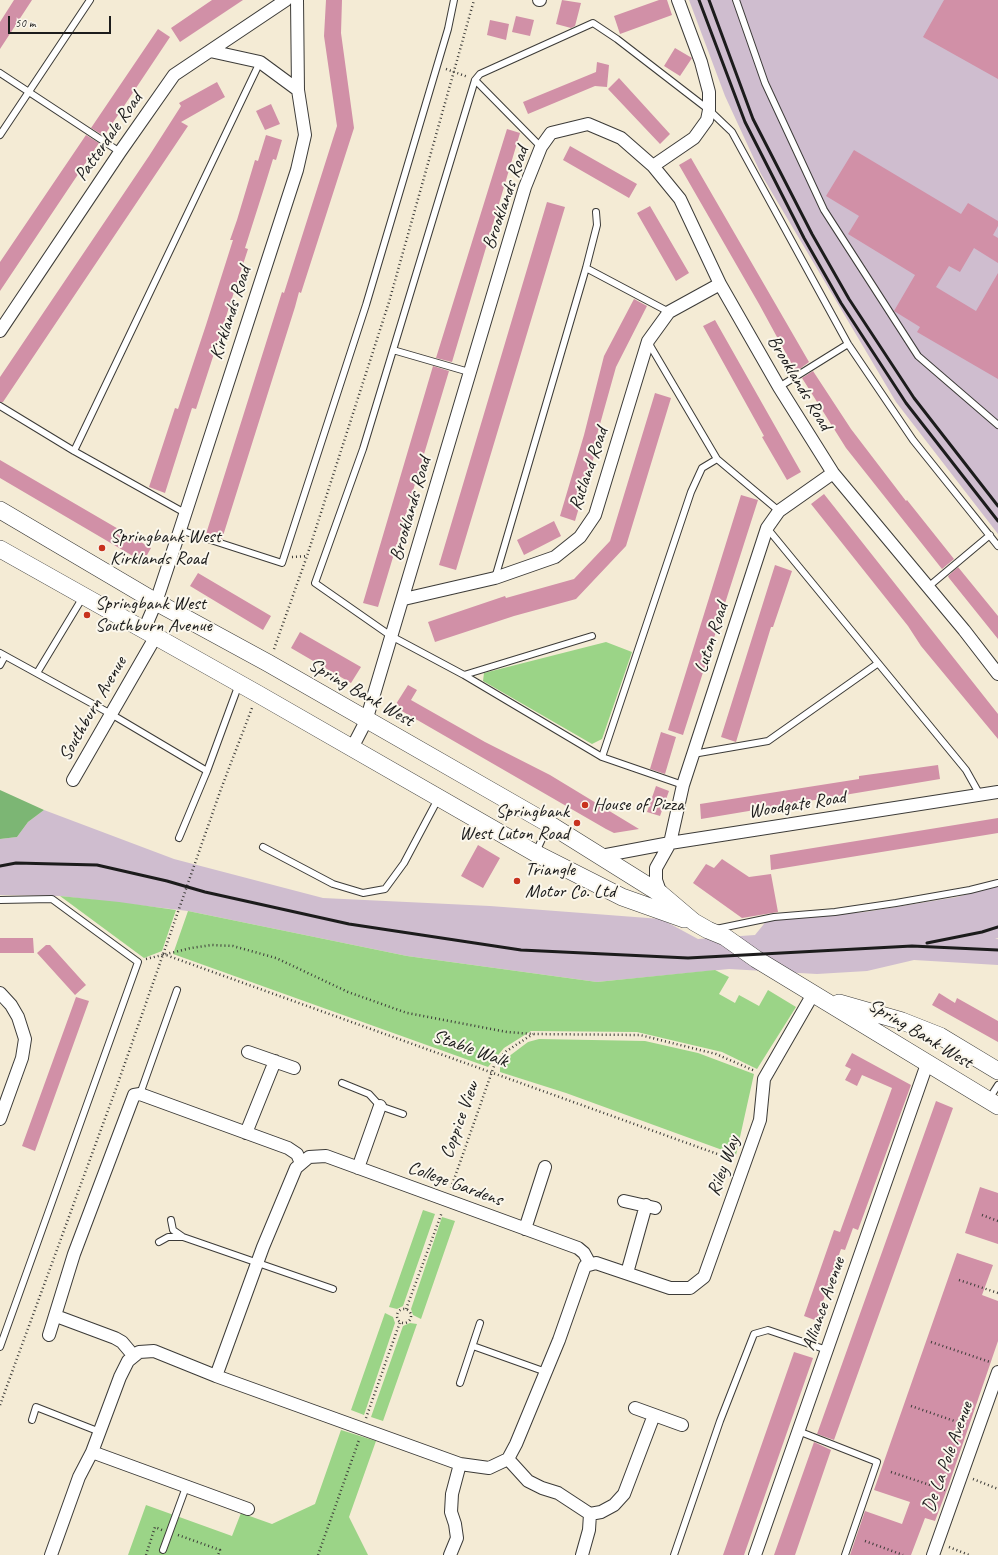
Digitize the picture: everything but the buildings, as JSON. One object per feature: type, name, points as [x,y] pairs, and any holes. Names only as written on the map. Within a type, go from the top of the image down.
[{"type":"street","name":"Patterdale Road","points":[[0,331],[120,152],[174,75],[286,0]]},
{"type":"street","name":"Kirklands Road","points":[[150,633],[156,602],[297,170],[304,134],[298,90],[297,0]]},
{"type":"street","points":[[653,166],[694,138],[707,120],[709,110],[709,92],[702,62],[678,0]]},
{"type":"street","points":[[210,51],[260,62],[298,90]]},
{"type":"street","name":"Brooklands Road","points":[[352,748],[366,721],[391,636],[404,599],[469,372],[525,187],[541,147],[551,133],[588,124],[621,138],[653,166],[680,199],[720,284],[779,387],[833,473],[998,674]]},
{"type":"street","name":"Rutland Road","points":[[404,599],[495,578],[556,557],[580,537],[595,515],[648,341],[669,312],[720,284]]},
{"type":"street","name":"Luton Road","points":[[661,894],[656,880],[656,868],[670,843],[683,785],[767,528],[779,511],[833,473]]},
{"type":"street","name":"Spring Bank West","points":[[0,510],[156,602],[268,663],[366,721],[549,824],[661,894],[701,926]]},
{"type":"street","name":"Spring Bank West","points":[[0,549],[240,683],[535,853],[622,897],[701,926],[726,937],[756,960],[993,1103]]},
{"type":"street","name":"Southburn Avenue","points":[[73,780],[111,714],[150,633]]},
{"type":"street","name":"Woodgate Road","points":[[601,856],[670,843],[998,792]]},
{"type":"street","points":[[0,993],[11,1005],[18,1016],[25,1039],[22,1058],[0,1119]]},
{"type":"street","name":"Spring Bank West","points":[[816,996],[902,1021],[940,1036],[998,1071]]},
{"type":"street","name":"Riley Way","points":[[590,1264],[596,1263],[670,1288],[690,1288],[704,1277],[760,1120],[765,1077],[816,996]]},
{"type":"street","points":[[248,1052],[294,1068]]},
{"type":"street","points":[[246,1132],[275,1061]]},
{"type":"street","name":"Alliance Avenue","points":[[755,1555],[927,1064]]},
{"type":"street","points":[[49,1335],[74,1254],[134,1095],[140,1094],[288,1148],[297,1154],[302,1163],[296,1168],[263,1247],[216,1376]]},
{"type":"street","points":[[358,1168],[380,1106]]},
{"type":"street","name":"College Gardens","points":[[302,1163],[309,1158],[326,1156],[578,1248],[584,1253],[590,1264]]},
{"type":"street","points":[[525,1229],[545,1167]]},
{"type":"street","points":[[624,1201],[650,1207],[627,1273]]},
{"type":"street","points":[[51,1555],[79,1477],[92,1452],[120,1377],[128,1361],[133,1356],[146,1350],[154,1351],[216,1376],[460,1464],[489,1468],[508,1459],[516,1444],[559,1340],[584,1266],[590,1264]]},
{"type":"street","points":[[56,1316],[115,1338],[122,1342],[133,1356]]},
{"type":"street","name":"De La Pole Avenue","points":[[933,1555],[978,1428],[994,1367]]},
{"type":"street","points":[[635,1408],[682,1425]]},
{"type":"street","points":[[508,1459],[528,1481],[542,1488],[558,1493],[590,1514],[602,1512],[614,1505],[624,1494],[654,1415]]},
{"type":"street","points":[[92,1452],[248,1509]]},
{"type":"street","points":[[450,1555],[457,1538],[451,1512],[452,1494],[460,1464]]},
{"type":"street","points":[[582,1555],[589,1530],[590,1514]]},
{"type":"lane","points":[[0,135],[90,0]]},
{"type":"lane","points":[[180,530],[282,563],[366,305],[438,60],[454,0]]},
{"type":"lane","points":[[736,0],[765,83],[824,210],[918,356],[998,425]]},
{"type":"lane","points":[[683,785],[602,757],[464,675],[391,636],[315,583],[364,449],[475,80],[480,74],[594,24],[617,39],[709,110],[732,132],[848,344],[913,440],[998,546]]},
{"type":"lane","points":[[74,451],[260,62]]},
{"type":"lane","points":[[0,73],[120,152]]},
{"type":"lane","points":[[475,80],[541,147]]},
{"type":"lane","points":[[495,578],[586,268],[597,225],[596,212]]},
{"type":"lane","points":[[586,268],[669,312]]},
{"type":"lane","points":[[648,341],[717,460],[779,511]]},
{"type":"lane","points":[[779,387],[848,344]]},
{"type":"lane","points":[[393,350],[469,372]]},
{"type":"lane","points":[[0,406],[74,451],[185,513]]},
{"type":"lane","points":[[602,757],[690,492],[702,468],[717,460]]},
{"type":"lane","points":[[767,528],[877,664],[966,770],[980,794]]},
{"type":"lane","points":[[928,587],[990,535]]},
{"type":"lane","points":[[37,673],[83,596]]},
{"type":"lane","points":[[464,675],[592,636]]},
{"type":"lane","points":[[0,665],[3,655],[111,714],[207,771]]},
{"type":"lane","points":[[693,754],[768,741],[877,664]]},
{"type":"lane","points":[[179,838],[207,771],[240,683]]},
{"type":"lane","points":[[263,847],[332,884],[363,893],[386,889],[404,863],[439,798]]},
{"type":"lane","points":[[535,853],[549,824]]},
{"type":"lane","points":[[701,926],[774,917],[835,912],[896,903],[998,884]]},
{"type":"lane","points":[[0,900],[52,899],[138,962],[0,1347]]},
{"type":"lane","points":[[140,1094],[178,990]]},
{"type":"lane","points":[[342,1083],[369,1094],[380,1106],[403,1114]]},
{"type":"lane","points":[[993,1103],[998,1085]]},
{"type":"lane","points":[[170,1220],[173,1230],[183,1237],[333,1289]]},
{"type":"lane","points":[[159,1242],[168,1237],[183,1237]]},
{"type":"lane","points":[[460,1384],[480,1323]]},
{"type":"lane","points":[[674,1555],[720,1421],[754,1334],[768,1330],[827,1350]]},
{"type":"lane","points":[[472,1346],[546,1372]]},
{"type":"lane","points":[[32,1420],[36,1407],[100,1432]]},
{"type":"lane","points":[[798,1431],[878,1462],[845,1555]]},
{"type":"lane","points":[[163,1550],[186,1487]]},
{"type":"path","points":[[268,663],[307,556],[389,302],[474,0]]},
{"type":"path","points":[[438,60],[445,69],[455,71],[475,80]]},
{"type":"path","points":[[0,1405],[118,1083],[221,789],[258,694]]},
{"type":"path","points":[[138,962],[162,954],[212,946],[250,950],[276,958],[348,992],[407,1013],[468,1026],[534,1034],[640,1035],[716,1054],[765,1077]]},
{"type":"path","name":"Stable Walk","points":[[162,954],[744,1164]]},
{"type":"path","name":"Coppice View","points":[[406,1309],[447,1200],[492,1072],[498,1060],[505,1052],[534,1034]]},
{"type":"path","points":[[982,1215],[998,1221]]},
{"type":"path","points":[[959,1280],[998,1293]]},
{"type":"path","points":[[401,1309],[406,1309],[410,1313],[411,1317],[407,1322],[400,1322],[397,1319],[396,1314],[401,1309]]},
{"type":"path","points":[[318,1555],[400,1322]]},
{"type":"path","points":[[931,1342],[994,1367]]},
{"type":"path","points":[[911,1406],[978,1428]]},
{"type":"path","points":[[891,1472],[954,1494]]},
{"type":"path","points":[[961,1475],[998,1489]]},
{"type":"path","points":[[146,1555],[155,1528],[220,1550],[218,1555]]},
{"type":"path","points":[[865,1541],[903,1555]]},
{"type":"path","points":[[937,1543],[969,1555]]},
{"type":"shaded area","points":[[689,0],[998,0],[998,534],[896,402],[761,174],[725,96]]},
{"type":"shaded area","points":[[44,810],[174,859],[323,898],[490,906],[661,919],[698,939],[755,935],[768,919],[865,912],[957,897],[998,886],[998,938],[995,939],[998,939],[998,965],[914,960],[867,971],[817,974],[729,969],[597,982],[407,956],[188,911],[60,896],[0,895],[0,839],[17,837],[28,822]]},
{"type":"green space","points":[[606,642],[632,652],[602,739],[592,744],[483,681],[484,673]]},
{"type":"green space","points":[[0,790],[44,810],[28,822],[17,837],[0,839]]},
{"type":"green space","points":[[60,896],[176,910],[162,951],[144,958]]},
{"type":"green space","points":[[188,911],[407,956],[597,982],[715,970],[729,977],[719,994],[735,1003],[739,995],[759,1006],[768,990],[796,1007],[757,1069],[722,1052],[637,1032],[531,1031],[504,1048],[488,1067],[173,954]]},
{"type":"green space","points":[[539,1039],[645,1041],[698,1053],[754,1074],[736,1155],[566,1093],[500,1072],[500,1063],[528,1042]]},
{"type":"green space","points":[[423,1210],[435,1214],[403,1306],[397,1309],[389,1307]]},
{"type":"green space","points":[[442,1217],[455,1221],[421,1319],[413,1315],[411,1309]]},
{"type":"green space","points":[[385,1313],[393,1317],[395,1323],[364,1415],[351,1410]]},
{"type":"green space","points":[[410,1323],[417,1324],[383,1421],[371,1417],[403,1326]]},
{"type":"green space","points":[[341,1430],[376,1441],[349,1517],[368,1555],[128,1555],[146,1505],[232,1536],[241,1513],[272,1524],[315,1504]]},
{"type":"railway","points":[[699,0],[745,122],[804,238],[841,303],[906,403],[998,521]]},
{"type":"railway","points":[[709,0],[753,119],[812,234],[849,299],[914,398],[998,506]]},
{"type":"railway","points":[[0,866],[16,863],[97,865],[167,881],[205,892],[349,924],[521,950],[688,958],[912,946],[998,950]]},
{"type":"railway","points":[[927,943],[982,932],[998,927]]},
{"type":"place","name":"Springbank West Kirklands Road","points":[[102,548]]},
{"type":"place","name":"Springbank West Southburn Avenue","points":[[87,615]]},
{"type":"place","name":"House of Pizza","points":[[585,805]]},
{"type":"place","name":"Springbank West Luton Road","points":[[577,823]]},
{"type":"place","name":"Triangle Motor Co. Ltd","points":[[517,881]]}]
